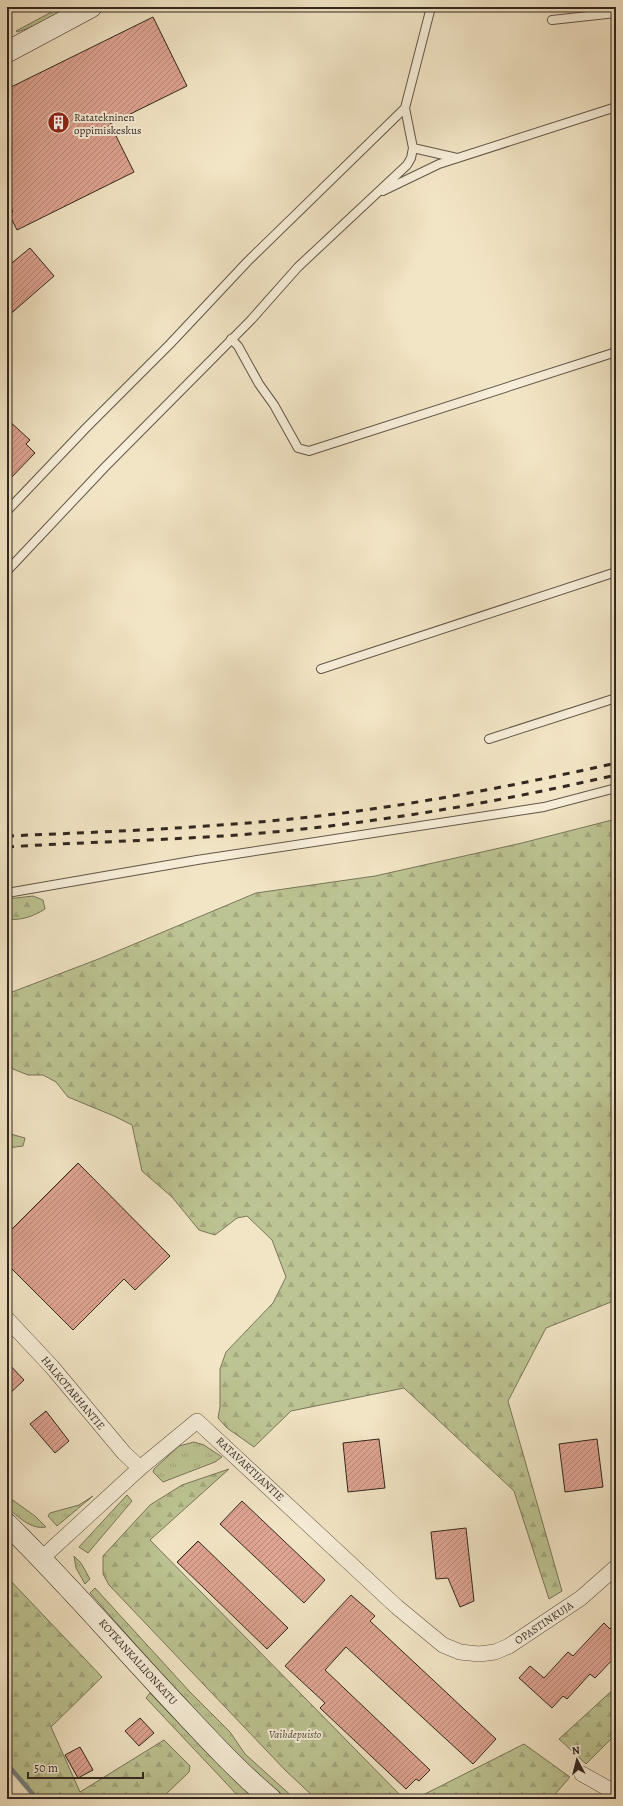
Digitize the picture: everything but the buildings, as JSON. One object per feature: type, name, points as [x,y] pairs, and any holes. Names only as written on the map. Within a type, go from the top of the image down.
[{"type":"street","points":[[7,52],[91,7]]},
{"type":"street","name":"HALKOTARHANTIE","points":[[7,1319],[52,1367],[124,1453],[140,1468]]},
{"type":"street","name":"RATAVARTIJANTIE","points":[[42,1558],[140,1468],[197,1421],[397,1607],[443,1645],[460,1652]]},
{"type":"street","name":"KOTKANKALLIONKATU","points":[[7,1524],[42,1558],[221,1753],[271,1799]]},
{"type":"street","name":"OPASTINKUJA","points":[[460,1652],[479,1654],[495,1652],[509,1646],[581,1598],[616,1567]]},
{"type":"street","points":[[582,1774],[616,1793]]},
{"type":"lane","points":[[7,571],[105,467],[232,340],[298,267],[407,165],[411,158],[413,148],[405,108],[431,7]]},
{"type":"lane","points":[[552,20],[616,13]]},
{"type":"lane","points":[[377,194],[439,164],[616,107]]},
{"type":"lane","points":[[7,511],[86,428],[170,344],[248,261],[405,108]]},
{"type":"lane","points":[[413,148],[458,158]]},
{"type":"lane","points":[[232,340],[238,346],[298,448],[309,451],[616,352]]},
{"type":"lane","points":[[321,669],[616,572]]},
{"type":"lane","points":[[489,740],[616,698]]},
{"type":"lane","points":[[7,893],[197,860],[544,808],[616,788]]},
{"type":"green space","points":[[61,7],[71,7],[35,26],[17,32],[16,31]]},
{"type":"green space","points":[[616,819],[616,1300],[546,1328],[508,1401],[562,1591],[549,1599],[514,1491],[404,1388],[291,1411],[254,1447],[227,1428],[218,1418],[220,1407],[220,1369],[226,1352],[273,1303],[286,1277],[272,1240],[247,1216],[237,1218],[215,1235],[199,1230],[172,1197],[142,1171],[132,1125],[68,1097],[56,1082],[43,1075],[28,1075],[13,1069],[7,1059],[7,994],[101,958],[256,893],[375,876],[522,843]]},
{"type":"green space","points":[[33,896],[43,900],[45,909],[27,917],[7,919],[7,899]]},
{"type":"green space","points":[[7,1133],[25,1138],[23,1146],[7,1148]]},
{"type":"green space","points":[[194,1442],[204,1445],[222,1457],[215,1462],[163,1482],[153,1472],[154,1469],[179,1446]]},
{"type":"green space","name":"Vaihdepuisto","points":[[229,1469],[150,1540],[404,1799],[316,1799],[286,1771],[109,1585],[103,1574],[103,1556],[150,1505],[182,1485]]},
{"type":"green space","points":[[127,1495],[132,1501],[88,1553],[79,1547]]},
{"type":"green space","points":[[7,1496],[35,1516],[46,1527],[35,1526],[25,1522],[7,1507]]},
{"type":"green space","points":[[93,1496],[57,1526],[48,1516],[50,1513],[79,1505]]},
{"type":"green space","points":[[74,1556],[81,1563],[90,1579],[85,1584],[76,1568]]},
{"type":"green space","points":[[7,1577],[102,1677],[51,1727],[80,1792],[164,1740],[190,1766],[189,1772],[161,1799],[38,1799],[7,1768]]},
{"type":"green space","points":[[95,1588],[190,1692],[230,1732],[245,1754],[295,1799],[285,1799],[209,1725],[90,1593]]},
{"type":"green space","points":[[616,1687],[616,1734],[586,1764],[559,1739]]},
{"type":"green space","points":[[150,1693],[209,1755],[258,1799],[241,1799],[146,1698]]},
{"type":"green space","points":[[524,1744],[570,1777],[551,1799],[415,1799]]},
{"type":"waterway","points":[[7,1764],[37,1799]]},
{"type":"railway","points":[[7,836],[227,825],[358,811],[455,796],[616,763]]},
{"type":"railway","points":[[7,847],[284,831],[368,821],[451,808],[533,793],[616,775]]},
{"type":"place","name":"Ratatekninen oppimiskeskus","points":[[59,123]]}]
